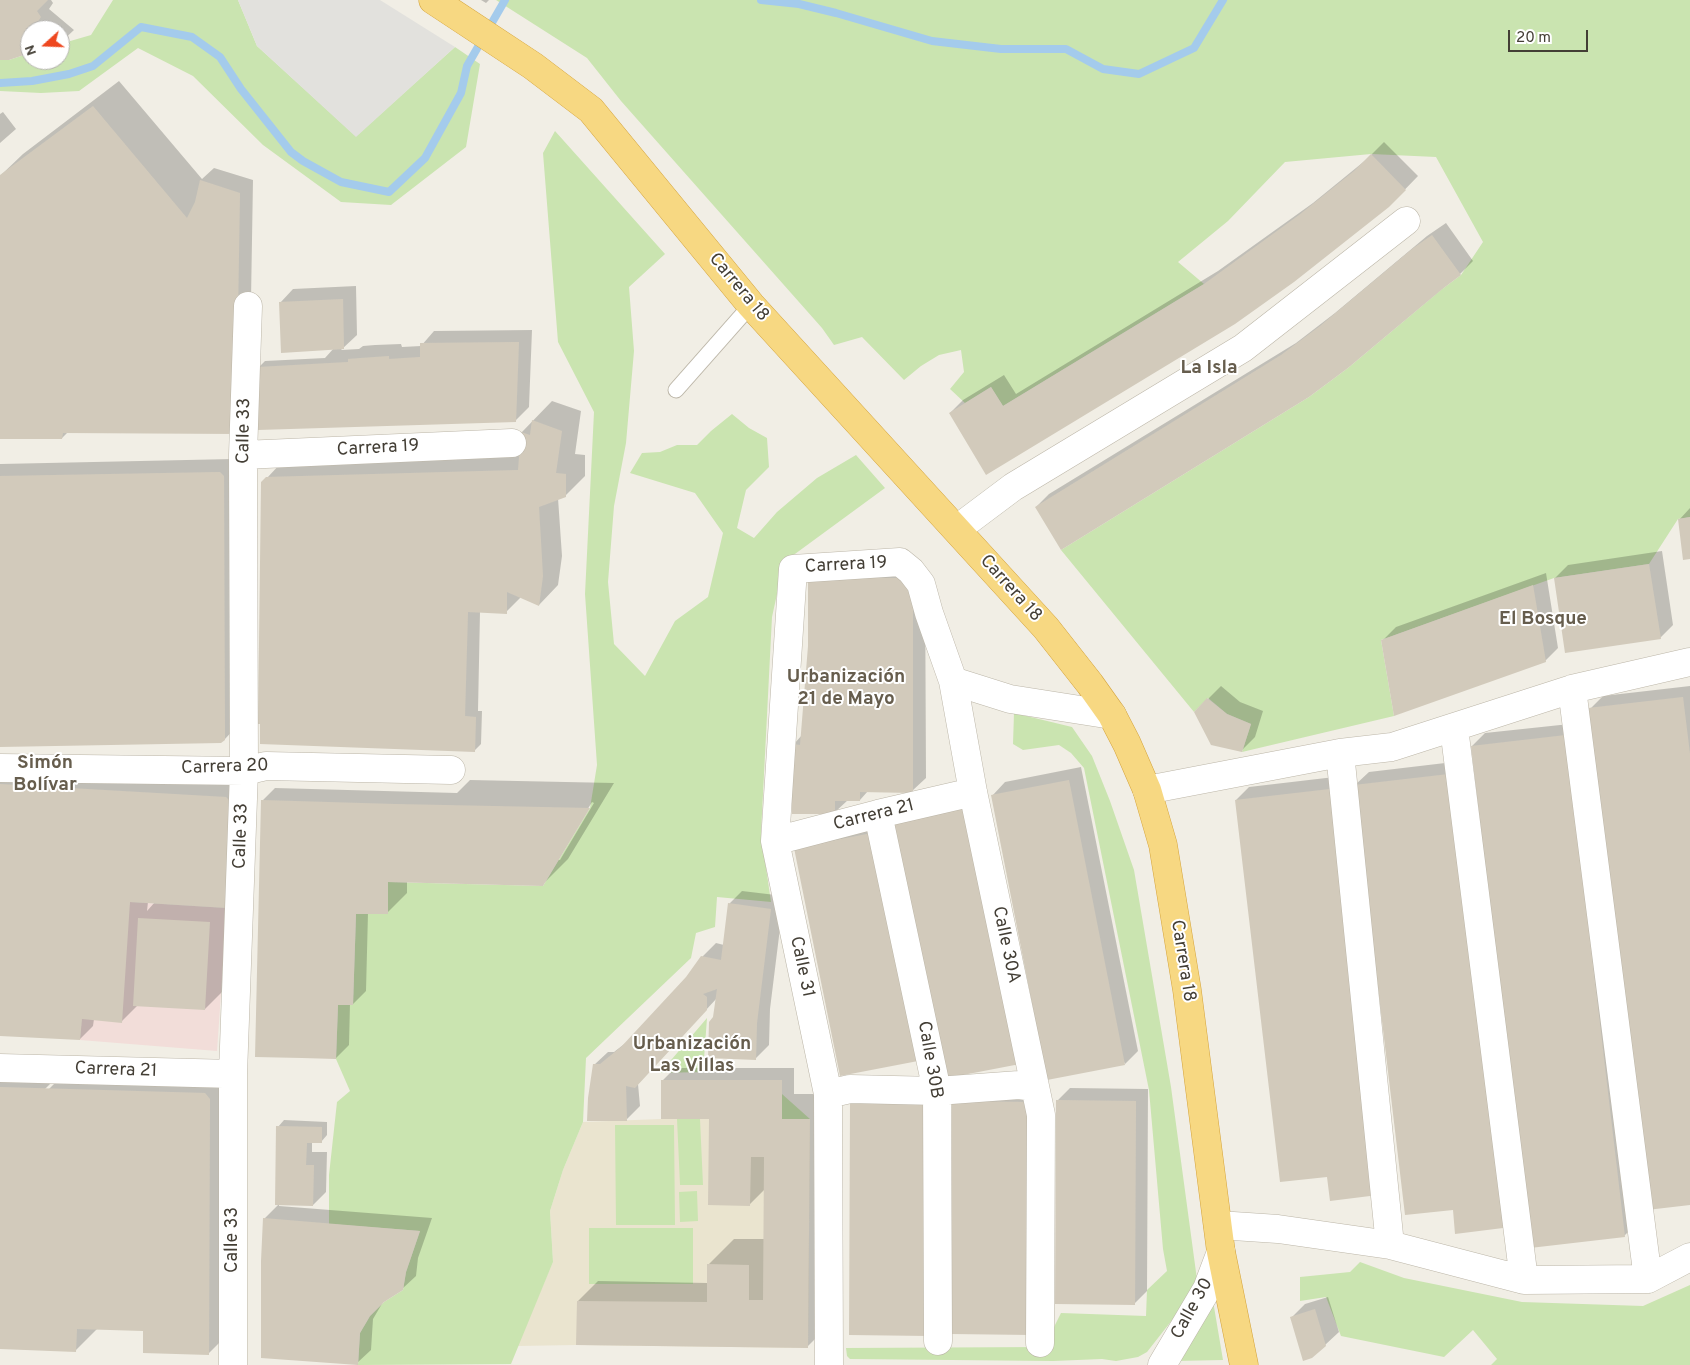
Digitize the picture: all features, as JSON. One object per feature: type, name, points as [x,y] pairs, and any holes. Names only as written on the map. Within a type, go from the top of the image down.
[{"type":"highway","name":"Carrera 18","points":[[433,0],[533,66],[591,110],[751,305],[1046,628],[1112,715],[1147,790],[1163,845],[1187,990],[1219,1239],[1244,1365]]},
{"type":"street","points":[[957,529],[1013,487],[1243,348],[1406,220]]},
{"type":"street","name":"Calle 33","points":[[233,1365],[233,1074],[244,771],[244,455],[248,306]]},
{"type":"street","name":"Carrera 19","points":[[244,455],[512,443]]},
{"type":"street","name":"Carrera 19","points":[[793,569],[900,562]]},
{"type":"street","name":"Calle 30A","points":[[900,562],[912,571],[921,584],[953,681],[973,792],[1041,1115],[1040,1343]]},
{"type":"street","name":"Calle 31","points":[[793,569],[775,842],[828,1094],[829,1365]]},
{"type":"street","points":[[1147,790],[1340,753],[1392,747],[1572,689],[1690,662]]},
{"type":"street","points":[[953,681],[1010,699],[1112,715]]},
{"type":"street","points":[[1572,689],[1648,1279]]},
{"type":"street","points":[[1454,728],[1524,1280]]},
{"type":"street","points":[[1340,753],[1390,1245]]},
{"type":"street","name":"Carrera 20","points":[[0,768],[244,771],[266,766],[450,770]]},
{"type":"street","name":"Carrera 21","points":[[775,842],[878,814],[973,792]]},
{"type":"street","name":"Calle 30B","points":[[878,814],[937,1091],[938,1341]]},
{"type":"street","name":"Carrera 21","points":[[0,1068],[233,1074]]},
{"type":"street","points":[[828,1094],[850,1089],[937,1091],[1018,1085],[1035,1087]]},
{"type":"street","points":[[1219,1239],[1278,1229],[1390,1245],[1524,1280],[1648,1279],[1690,1257]]},
{"type":"street","name":"Calle 30","points":[[1162,1365],[1207,1289],[1219,1239]]},
{"type":"lane","points":[[676,390],[751,305]]},
{"type":"shaded area","points":[[238,0],[380,0],[455,47],[356,137],[257,46]]},
{"type":"shaded area","points":[[130,902],[227,908],[217,1051],[80,1040],[90,903],[130,905]]},
{"type":"shaded area","points":[[661,1119],[810,1119],[808,1348],[517,1346],[553,1262],[550,1211],[563,1170],[583,1122]]},
{"type":"green space","points":[[113,0],[238,0],[257,46],[356,136],[455,47],[480,64],[466,147],[391,205],[341,202],[263,145],[193,76],[138,48],[79,91],[41,93],[0,91],[0,60],[9,60],[20,56],[20,70],[70,70],[70,41],[91,35]]},
{"type":"green space","points":[[496,0],[1690,0],[1690,517],[1678,519],[1649,564],[1554,578],[1381,640],[1394,716],[1242,752],[1251,724],[1227,714],[1208,698],[1194,712],[1061,550],[1309,397],[1348,368],[1461,275],[1483,242],[1436,157],[1371,154],[1285,162],[1228,221],[1178,262],[1204,284],[1003,406],[991,387],[965,403],[950,389],[964,372],[961,350],[939,355],[921,366],[904,380],[862,337],[834,345],[822,328],[621,101],[587,58]]},
{"type":"green space","points":[[555,131],[665,254],[629,287],[634,351],[626,443],[614,506],[608,582],[614,644],[645,676],[675,621],[708,597],[723,533],[695,493],[630,473],[642,453],[660,452],[677,445],[697,445],[732,414],[749,428],[767,438],[769,467],[746,490],[737,528],[754,538],[777,512],[817,478],[856,455],[885,488],[784,562],[772,617],[761,833],[771,902],[717,897],[715,927],[696,933],[691,958],[586,1058],[583,1122],[563,1170],[550,1211],[553,1262],[511,1364],[358,1365],[360,1333],[370,1316],[384,1302],[403,1290],[406,1272],[420,1231],[329,1224],[329,1175],[337,1102],[350,1091],[336,1059],[338,1005],[353,1005],[356,914],[387,914],[388,882],[543,886],[590,808],[597,765],[585,594],[594,412],[558,342],[543,153]]},
{"type":"green space","points":[[1014,713],[1072,727],[1092,756],[1134,870],[1171,1087],[1198,1287],[1147,1352],[1138,1357],[1116,1361],[1102,1359],[1053,1361],[850,1359],[847,1356],[846,1348],[1044,1347],[1061,1313],[1146,1316],[1147,1290],[1167,1271],[1163,1249],[1149,1090],[1084,768],[1071,753],[1059,745],[1023,750],[1013,744]]},
{"type":"green space","points":[[707,1018],[703,1072],[660,1073]]},
{"type":"green space","points":[[782,1094],[810,1119],[782,1119]]},
{"type":"green space","points":[[677,1119],[700,1119],[703,1185],[680,1185]]},
{"type":"green space","points":[[615,1125],[674,1125],[675,1225],[616,1225]]},
{"type":"green space","points":[[697,1191],[698,1221],[680,1222],[679,1192]]},
{"type":"green space","points":[[589,1228],[693,1228],[693,1284],[589,1284]]},
{"type":"green space","points":[[1360,1262],[1404,1278],[1522,1302],[1643,1306],[1690,1285],[1690,1365],[1491,1365],[1497,1359],[1473,1330],[1444,1357],[1341,1336],[1326,1297],[1300,1301],[1300,1277],[1350,1272]]},
{"type":"green space","points":[[1212,1295],[1223,1360],[1174,1361]]},
{"type":"building","points":[[0,0],[48,0],[37,11],[41,17],[39,20],[20,20],[20,56],[9,60],[0,60]]},
{"type":"building","points":[[93,106],[187,218],[195,202],[200,180],[240,193],[236,434],[63,433],[62,439],[0,439],[0,175]]},
{"type":"building","points":[[1371,154],[1406,190],[1389,207],[1294,282],[1235,324],[986,475],[949,413],[991,387],[1003,406],[1204,284],[1299,215],[1354,171]]},
{"type":"building","points":[[1432,235],[1461,275],[1348,368],[1309,397],[1061,550],[1035,507],[1281,355],[1320,326],[1412,249]]},
{"type":"building","points":[[343,299],[344,349],[281,353],[279,302]]},
{"type":"building","points":[[519,342],[516,422],[258,430],[258,367],[348,362],[348,359],[389,356],[389,359],[420,357],[420,343]]},
{"type":"building","points":[[532,420],[562,431],[556,473],[566,474],[566,497],[539,507],[543,576],[539,606],[507,592],[507,614],[468,612],[465,716],[476,717],[475,752],[260,744],[260,724],[258,724],[261,482],[266,477],[518,470],[521,432],[530,435]]},
{"type":"building","points":[[220,472],[224,476],[225,740],[221,743],[0,747],[0,476]]},
{"type":"building","points":[[1690,517],[1690,559],[1683,560],[1678,519]]},
{"type":"building","points":[[1649,564],[1661,639],[1565,653],[1554,578]]},
{"type":"building","points":[[808,578],[913,578],[913,793],[860,792],[860,801],[835,801],[835,814],[792,814],[792,744],[800,745],[808,646]]},
{"type":"building","points":[[1533,585],[1546,662],[1394,716],[1381,640]]},
{"type":"building","points":[[1683,697],[1690,754],[1690,1205],[1647,1210],[1588,708]]},
{"type":"building","points":[[1207,698],[1227,714],[1251,724],[1242,752],[1211,745],[1194,712]]},
{"type":"building","points":[[1566,735],[1625,1237],[1530,1248],[1471,746]]},
{"type":"building","points":[[1449,774],[1503,1228],[1455,1234],[1453,1210],[1405,1215],[1354,785]]},
{"type":"building","points":[[1069,780],[1125,1065],[1047,1080],[991,795]]},
{"type":"building","points":[[0,784],[226,797],[232,803],[227,908],[130,902],[122,1023],[82,1019],[80,1040],[0,1036]]},
{"type":"building","points":[[1330,789],[1378,1195],[1330,1201],[1327,1177],[1280,1182],[1235,800]]},
{"type":"building","points":[[261,800],[590,808],[543,886],[388,882],[388,914],[356,914],[353,1005],[338,1005],[336,1059],[255,1057]]},
{"type":"building","points":[[969,807],[1020,1064],[942,1079],[891,822]]},
{"type":"building","points":[[872,833],[918,1061],[840,1076],[794,848]]},
{"type":"building","points":[[728,903],[771,909],[757,1023],[756,1060],[708,1058],[709,1022],[713,1017],[717,989],[703,994],[707,997],[707,1010],[635,1088],[626,1086],[627,1121],[587,1121],[593,1064],[600,1064],[621,1047],[686,977],[701,956],[721,960]]},
{"type":"building","points":[[138,918],[210,922],[205,1010],[133,1006]]},
{"type":"building","points":[[661,1080],[782,1080],[782,1119],[810,1119],[808,1348],[576,1345],[577,1301],[707,1302],[707,1264],[749,1265],[749,1300],[763,1300],[764,1157],[751,1157],[750,1206],[708,1205],[709,1119],[661,1119]]},
{"type":"building","points":[[0,1087],[205,1093],[210,1099],[209,1355],[143,1353],[143,1331],[77,1329],[76,1352],[0,1349]]},
{"type":"building","points":[[1056,1100],[1136,1101],[1135,1305],[1055,1304]]},
{"type":"building","points":[[952,1101],[1032,1102],[1031,1335],[951,1334]]},
{"type":"building","points":[[850,1103],[930,1103],[929,1336],[849,1335]]},
{"type":"building","points":[[276,1126],[322,1127],[322,1143],[307,1143],[306,1165],[314,1165],[313,1206],[275,1205]]},
{"type":"building","points":[[263,1218],[420,1231],[406,1272],[403,1290],[384,1302],[370,1316],[360,1333],[358,1365],[261,1358]]},
{"type":"building","points":[[1315,1309],[1326,1346],[1312,1358],[1303,1361],[1290,1317]]},
{"type":"waterway","points":[[0,83],[32,81],[69,74],[93,66],[141,27],[192,37],[220,57],[241,89],[291,152],[303,161],[341,182],[389,192],[425,158],[461,93],[467,66],[505,0]]},
{"type":"waterway","points":[[761,0],[799,4],[932,41],[1001,49],[1066,49],[1103,69],[1139,74],[1194,48],[1223,0]]},
{"type":"district","name":"La Isla","points":[[1209,369]]},
{"type":"district","name":"El Bosque","points":[[1543,620]]},
{"type":"district","name":"Urbanización 21 de Mayo","points":[[846,689]]},
{"type":"district","name":"Simón Bolívar","points":[[45,775]]},
{"type":"district","name":"Urbanización Las Villas","points":[[692,1056]]}]
